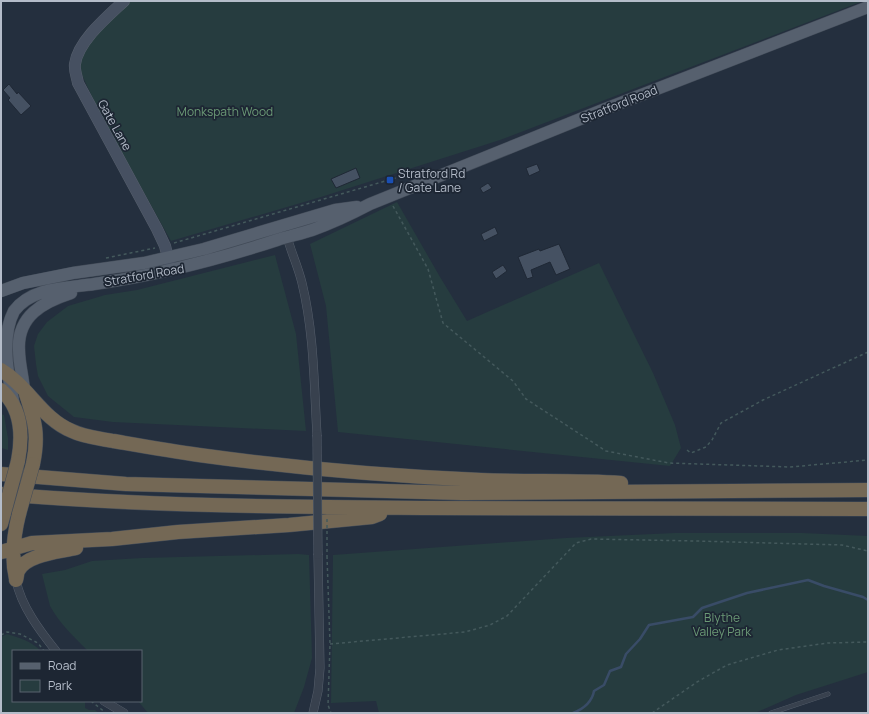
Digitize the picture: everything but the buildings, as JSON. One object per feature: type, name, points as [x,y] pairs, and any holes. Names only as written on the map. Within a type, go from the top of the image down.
[{"type":"highway","points":[[4,372],[56,422],[73,432],[118,442],[182,453],[330,471],[482,480],[600,481],[716,490]]},
{"type":"highway","points":[[1,390],[15,408],[22,435],[18,461],[2,519]]},
{"type":"highway","points":[[16,580],[13,562],[7,550],[19,514],[36,449],[34,419],[24,390]]},
{"type":"highway","points":[[1,474],[126,484],[462,493],[868,490]]},
{"type":"highway","points":[[1,494],[49,498],[194,505],[650,510],[868,509]]},
{"type":"highway","points":[[7,550],[32,543],[112,539],[178,532],[289,525],[372,517],[398,508]]},
{"type":"highway","points":[[16,580],[18,571],[27,561],[42,555],[112,539]]},
{"type":"main road","name":"Stratford Road","points":[[15,408],[4,372],[4,333],[8,320],[23,302],[33,295],[46,290],[120,280],[195,265],[312,230],[339,220],[370,204],[868,7]]},
{"type":"main road","name":"Stratford Road","points":[[1,291],[24,283],[73,273],[144,262],[167,252],[204,249],[335,210],[370,204]]},
{"type":"main road","points":[[24,390],[19,339],[25,323],[33,312],[51,299],[120,280]]},
{"type":"street","name":"Gate Lane","points":[[124,1],[92,33],[80,50],[74,66],[78,83],[157,229],[167,252],[171,270]]},
{"type":"street","points":[[285,225],[287,237],[302,283],[313,352],[323,556],[320,668],[318,691],[312,713]]},
{"type":"street","points":[[16,580],[25,605],[55,650]]},
{"type":"street","points":[[106,702],[124,713]]},
{"type":"lane","points":[[771,713],[828,694]]},
{"type":"path","points":[[388,197],[428,269],[444,323],[513,381],[526,400],[606,451],[668,463],[790,467],[868,460]]},
{"type":"path","points":[[167,252],[305,205]]},
{"type":"path","points":[[687,450],[691,453],[706,447],[712,440],[721,423],[763,400],[868,352]]},
{"type":"path","points":[[330,644],[465,632],[490,625],[507,616],[576,543],[591,539],[842,545],[868,551]]},
{"type":"path","points":[[323,556],[330,644],[328,705],[331,713]]},
{"type":"path","points":[[1,635],[7,632],[20,634],[38,643],[43,650]]},
{"type":"path","points":[[652,713],[697,682],[727,665],[778,650],[828,643],[868,642]]},
{"type":"green space","name":"Monkspath Wood","points":[[132,1],[863,1],[500,140],[321,197],[171,241],[99,112],[78,66],[89,43],[128,3]]},
{"type":"green space","points":[[397,202],[467,321],[599,263],[653,373],[675,425],[681,448],[670,466],[338,432],[326,306],[310,244]]},
{"type":"green space","points":[[275,255],[296,334],[306,431],[113,422],[74,417],[48,396],[38,376],[34,346],[38,334],[47,322],[68,306],[105,295],[137,290]]},
{"type":"green space","points":[[1,414],[4,415],[8,438],[8,450],[1,448]]},
{"type":"green space","name":"Blythe Valley Park","points":[[675,533],[802,533],[868,536],[868,672],[796,695],[755,713],[379,713],[376,701],[331,703],[333,555],[566,538]]},
{"type":"green space","points":[[309,555],[312,658],[304,687],[294,713],[148,713],[139,702],[142,702],[142,650],[87,650],[72,635],[54,613],[50,606],[42,574],[65,570],[92,561],[142,558]]},
{"type":"green space","points":[[7,634],[21,638],[40,650],[12,650],[12,702],[85,702],[85,708],[95,710],[99,713],[1,713],[1,637]]},
{"type":"waterway","points":[[573,713],[586,705],[591,699],[594,691],[604,685],[610,671],[621,667],[626,654],[640,639],[649,625],[693,617],[702,608],[747,593],[808,580],[863,597],[868,600]]},
{"type":"place","name":"Stratford Rd / Gate Lane","points":[[390,180]]}]
